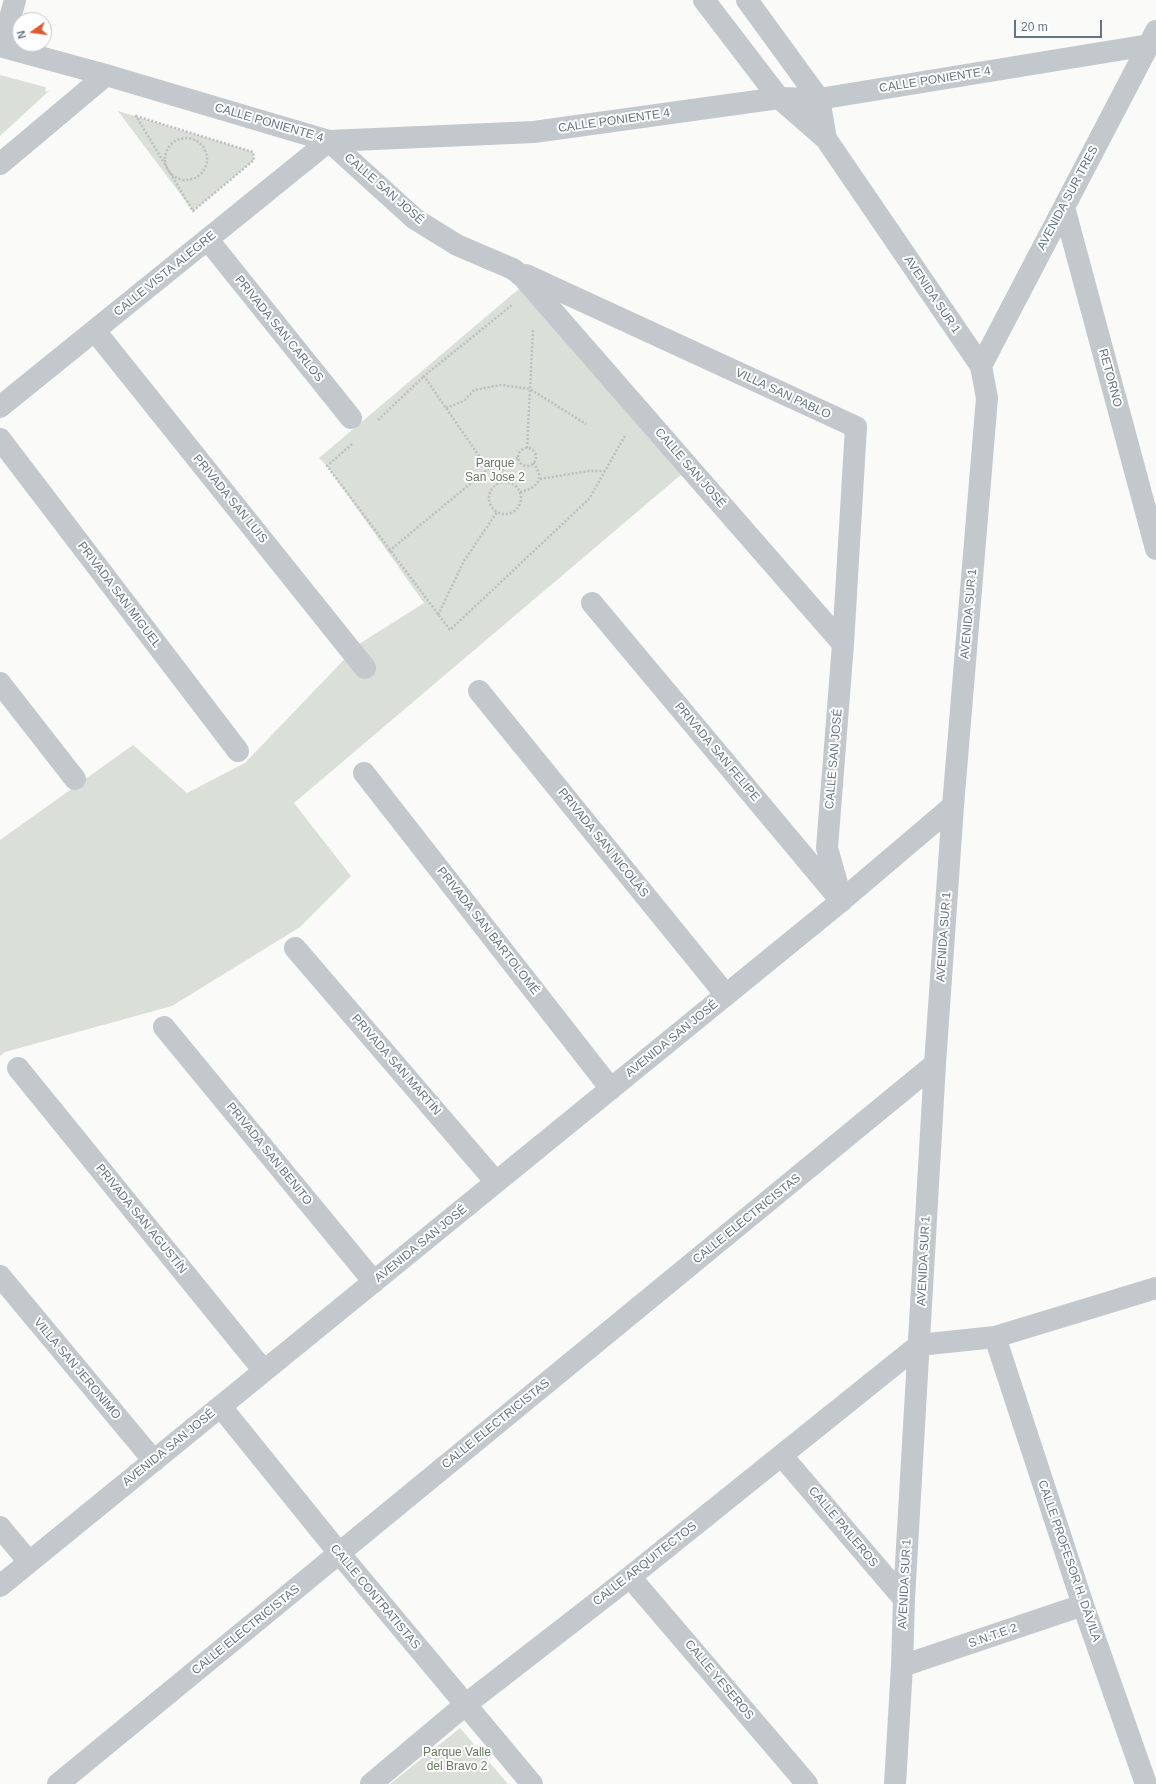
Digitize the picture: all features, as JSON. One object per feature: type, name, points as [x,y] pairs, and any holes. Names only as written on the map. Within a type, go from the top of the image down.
[{"type":"street","points":[[1,46],[15,0]]},
{"type":"street","name":"AVENIDA SUR 1","points":[[747,0],[819,98],[826,139]]},
{"type":"street","name":"AVENIDA SUR 1","points":[[713,3],[779,98],[826,139],[981,366],[987,398],[953,806],[935,1064],[904,1599],[902,1666],[895,1784]]},
{"type":"street","name":"CALLE PONIENTE 4","points":[[1,46],[106,74],[330,141],[534,132],[779,98],[819,98],[1152,38]]},
{"type":"street","name":"AVENIDA SUR TRES","points":[[981,366],[1152,38]]},
{"type":"street","points":[[0,164],[106,74]]},
{"type":"street","name":"CALLE VISTA ALEGRE","points":[[0,407],[330,141]]},
{"type":"street","name":"CALLE SAN JOSÉ","points":[[330,141],[415,219],[458,244],[513,269],[523,277],[843,644],[827,848],[842,902]]},
{"type":"street","name":"RETORNO","points":[[1064,207],[1156,550]]},
{"type":"street","name":"PRIVADA SAN CARLOS","points":[[208,240],[351,418]]},
{"type":"street","name":"VILLA SAN PABLO","points":[[513,269],[856,427],[843,644]]},
{"type":"street","name":"PRIVADA SAN LUIS","points":[[95,331],[365,668]]},
{"type":"street","name":"PRIVADA SAN MIGUEL","points":[[0,440],[238,751]]},
{"type":"street","name":"PRIVADA SAN FELIPE","points":[[592,603],[842,902]]},
{"type":"street","points":[[0,683],[75,779]]},
{"type":"street","name":"PRIVADA SAN NICOLÁS","points":[[479,691],[726,995]]},
{"type":"street","name":"PRIVADA SAN BARTOLOMÉ","points":[[364,773],[611,1089]]},
{"type":"street","name":"AVENIDA SAN JOSÉ","points":[[0,1586],[842,902],[953,806]]},
{"type":"street","name":"PRIVADA SAN MARTÍN","points":[[295,948],[496,1182]]},
{"type":"street","name":"PRIVADA SAN BENITO","points":[[164,1027],[374,1282]]},
{"type":"street","name":"CALLE ELECTRICISTAS","points":[[58,1784],[935,1064]]},
{"type":"street","name":"PRIVADA SAN AGUSTÍN","points":[[18,1068],[264,1371]]},
{"type":"street","name":"VILLA SAN JERONIMO","points":[[0,1276],[154,1461]]},
{"type":"street","points":[[919,1344],[995,1337],[1156,1288]]},
{"type":"street","name":"CALLE PROFESOR H. DÁVILA","points":[[995,1337],[1083,1605],[1146,1784]]},
{"type":"street","name":"CALLE ARQUITECTOS","points":[[371,1784],[465,1705],[782,1456],[919,1344]]},
{"type":"street","name":"CALLE CONTRATISTAS","points":[[221,1406],[339,1553],[532,1784]]},
{"type":"street","name":"CALLE PAILEROS","points":[[782,1456],[904,1599]]},
{"type":"street","points":[[0,1527],[29,1562]]},
{"type":"street","name":"CALLE YESEROS","points":[[630,1576],[807,1784]]},
{"type":"street","name":"S.N.T.E 2","points":[[902,1666],[1083,1605]]},
{"type":"path","points":[[136,116],[197,135],[253,152],[254,160],[193,211],[136,116]]},
{"type":"path","points":[[195,140],[197,135]]},
{"type":"path","points":[[181,138],[195,140],[207,156],[206,163],[200,175],[187,181],[180,180],[169,172],[165,159],[169,146],[181,138]]},
{"type":"path","points":[[373,425],[424,376],[512,304]]},
{"type":"path","points":[[527,448],[533,329]]},
{"type":"path","points":[[389,550],[488,468],[424,376]]},
{"type":"path","points":[[446,408],[464,401],[474,390],[501,385],[530,389],[586,424]]},
{"type":"path","points":[[355,442],[326,466],[450,630],[589,499],[625,437],[638,408]]},
{"type":"path","points":[[520,492],[536,485],[540,479],[540,474],[534,463],[535,454],[532,449],[527,448],[519,452],[518,458],[520,463],[526,466],[534,463]]},
{"type":"path","points":[[506,481],[502,471],[505,462],[518,458]]},
{"type":"path","points":[[540,479],[590,471],[605,471]]},
{"type":"path","points":[[506,481],[516,485],[520,492],[521,499],[517,509],[508,514],[497,512],[490,504],[490,493],[496,484],[506,481]]},
{"type":"path","points":[[438,615],[464,561],[497,512]]},
{"type":"green space","points":[[0,75],[45,87],[46,92],[50,90],[0,136]]},
{"type":"green space","points":[[118,111],[253,152],[254,160],[193,211]]},
{"type":"green space","name":"Parque San Jose 2","points":[[520,288],[683,473],[294,803],[351,876],[300,927],[172,1006],[5,1052],[0,1056],[0,840],[133,745],[187,793],[245,763],[359,644],[424,603],[327,466],[319,458]]},
{"type":"green space","name":"Parque Valle del Bravo 2","points":[[460,1728],[508,1784],[390,1784]]}]
